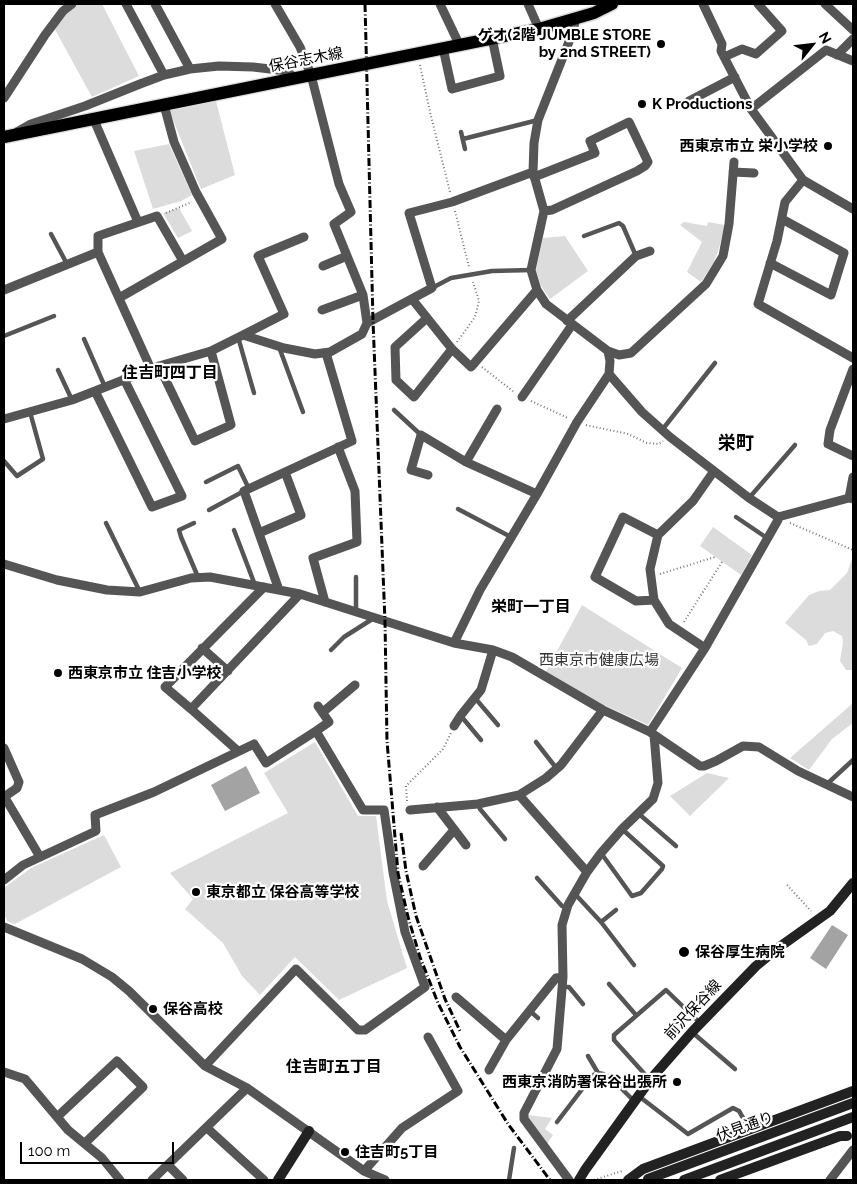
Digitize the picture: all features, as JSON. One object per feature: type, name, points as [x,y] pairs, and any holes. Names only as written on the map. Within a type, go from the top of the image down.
[{"type":"main road","name":"保谷志木線","points":[[7,136],[539,29],[574,20],[612,4]]},
{"type":"main road","name":"前沢保谷線","points":[[579,1180],[650,1080],[700,1023],[756,966],[830,911],[853,883]]},
{"type":"main road","points":[[628,1180],[643,1169],[853,1091]]},
{"type":"main road","name":"伏見通り","points":[[648,1179],[853,1103]]},
{"type":"main road","name":"伏見通り","points":[[684,1180],[853,1117]]},
{"type":"main road","points":[[282,1179],[309,1131]]},
{"type":"main road","points":[[720,1180],[840,1136],[850,1138]]},
{"type":"street","points":[[4,98],[45,35],[63,11],[72,4]]},
{"type":"street","points":[[126,4],[164,75]]},
{"type":"street","points":[[156,4],[190,69]]},
{"type":"street","points":[[277,4],[300,47],[311,75],[339,184],[351,212],[334,224],[363,295],[367,324]]},
{"type":"street","points":[[440,4],[459,44]]},
{"type":"street","points":[[528,4],[539,29]]},
{"type":"street","points":[[704,4],[722,44],[724,57],[751,109],[803,180],[853,209]]},
{"type":"street","points":[[724,57],[742,49],[756,54],[782,31],[758,4]]},
{"type":"street","points":[[825,4],[853,30]]},
{"type":"street","points":[[574,20],[574,29],[538,120],[534,143],[533,174],[544,211],[531,270],[536,290],[546,304],[608,351],[619,355],[631,353],[706,284],[723,256],[729,224],[734,162]]},
{"type":"street","points":[[443,48],[452,89],[500,76],[492,38]]},
{"type":"street","points":[[838,55],[853,39]]},
{"type":"street","points":[[751,109],[826,50],[853,61]]},
{"type":"street","points":[[7,136],[31,124],[85,106],[164,75],[190,69],[219,66],[253,67],[287,71],[294,78]]},
{"type":"street","points":[[689,101],[734,77]]},
{"type":"street","points":[[119,298],[222,239],[199,198],[174,142],[164,105]]},
{"type":"street","points":[[94,120],[138,222]]},
{"type":"street","points":[[240,336],[315,354],[330,352],[362,334],[367,324],[432,288],[409,213],[452,202],[595,153],[590,141],[629,122],[648,162],[645,166],[638,171],[552,210],[544,211]]},
{"type":"street","points":[[733,172],[754,173]]},
{"type":"street","points":[[803,180],[785,202],[758,304],[853,358]]},
{"type":"street","points":[[183,261],[157,216],[98,236],[98,252],[119,298],[195,441],[231,425],[211,351]]},
{"type":"street","points":[[770,263],[830,295],[844,253],[782,219]]},
{"type":"street","points":[[4,418],[72,400],[155,368],[211,351],[284,314],[258,256],[304,237]]},
{"type":"street","points":[[522,397],[570,323],[636,256],[650,251]]},
{"type":"street","points":[[4,290],[98,252]]},
{"type":"street","points":[[323,266],[346,256]]},
{"type":"street","points":[[412,299],[452,349],[471,367],[536,290]]},
{"type":"street","points":[[322,310],[363,295]]},
{"type":"street","points":[[427,318],[395,347],[396,380],[414,398],[452,349]]},
{"type":"street","points":[[454,643],[480,590],[577,422],[609,374],[610,361],[608,351]]},
{"type":"street","points":[[279,590],[259,533],[247,490],[352,441],[326,353]]},
{"type":"street","points":[[853,368],[850,385],[830,430],[828,444],[853,456]]},
{"type":"street","points":[[609,374],[631,400],[670,437],[778,519]]},
{"type":"street","points":[[95,391],[152,507],[182,496],[124,379]]},
{"type":"street","points":[[466,462],[497,409]]},
{"type":"street","points":[[428,475],[410,470],[420,435],[466,462],[537,494]]},
{"type":"street","points":[[324,602],[313,558],[357,542],[355,491],[338,448]]},
{"type":"street","points":[[705,648],[670,624],[654,600],[650,569],[658,536],[693,501],[714,471]]},
{"type":"street","points":[[259,533],[301,515],[285,472]]},
{"type":"street","points":[[569,1180],[524,1116],[557,1049],[563,982],[562,925],[567,908],[587,872],[622,829],[654,799],[658,783],[652,734],[705,648],[778,519],[851,498],[853,477]]},
{"type":"street","points":[[654,600],[636,601],[595,577],[623,517],[658,536]]},
{"type":"street","points":[[4,564],[57,580],[107,590],[140,592],[198,577],[210,577],[300,594],[454,643],[493,650],[512,657],[603,710],[652,734],[702,766],[716,761],[743,746],[759,747],[798,771],[853,796]]},
{"type":"street","points":[[238,751],[165,687],[259,586]]},
{"type":"street","points":[[191,709],[300,594]]},
{"type":"street","points":[[202,648],[228,671]]},
{"type":"street","points":[[454,726],[460,715],[481,690],[493,650]]},
{"type":"street","points":[[4,880],[23,865],[96,831],[95,815],[154,792],[238,751],[254,744],[266,763],[329,722],[320,709],[355,685]]},
{"type":"street","points":[[410,810],[478,804],[519,795],[546,778],[562,765],[603,710]]},
{"type":"street","points":[[205,1066],[296,969],[358,1030],[365,1030],[425,987],[405,932],[393,872],[384,810],[363,810],[316,731]]},
{"type":"street","points":[[4,748],[19,782],[17,788],[4,796],[40,857]]},
{"type":"street","points":[[519,795],[587,872]]},
{"type":"street","points":[[438,807],[466,845]]},
{"type":"street","points":[[423,866],[454,830]]},
{"type":"street","points":[[4,927],[82,959],[112,977],[129,991],[205,1066],[247,1088],[364,1171],[385,1180]]},
{"type":"street","points":[[489,1070],[506,1040],[556,978],[563,982]]},
{"type":"street","points":[[456,997],[506,1040]]},
{"type":"street","points":[[364,1171],[402,1128],[458,1091],[428,1037]]},
{"type":"street","points":[[57,1117],[117,1061],[143,1087],[85,1143]]},
{"type":"street","points":[[4,1072],[25,1079],[68,1130],[102,1158],[117,1179]]},
{"type":"street","points":[[152,1180],[247,1088]]},
{"type":"street","points":[[207,1128],[264,1180]]},
{"type":"street","points":[[830,1180],[853,1150]]},
{"type":"street","points":[[168,1165],[183,1180]]},
{"type":"lane","points":[[463,139],[538,120]]},
{"type":"lane","points":[[461,132],[465,149]]},
{"type":"lane","points":[[584,236],[619,223],[623,226],[636,256]]},
{"type":"lane","points":[[51,234],[67,264]]},
{"type":"lane","points":[[432,288],[451,278],[492,271],[531,270]]},
{"type":"lane","points":[[4,336],[54,316]]},
{"type":"lane","points":[[240,336],[254,393]]},
{"type":"lane","points":[[84,339],[105,387]]},
{"type":"lane","points":[[279,346],[302,412]]},
{"type":"lane","points":[[662,430],[715,363]]},
{"type":"lane","points":[[58,370],[72,400]]},
{"type":"lane","points":[[394,410],[420,435]]},
{"type":"lane","points":[[4,461],[17,476],[43,459],[29,411]]},
{"type":"lane","points":[[749,498],[795,444]]},
{"type":"lane","points":[[206,482],[238,466],[247,490],[209,510]]},
{"type":"lane","points":[[458,509],[512,537]]},
{"type":"lane","points":[[736,517],[767,538]]},
{"type":"lane","points":[[194,522],[179,530],[198,577]]},
{"type":"lane","points":[[106,523],[140,592]]},
{"type":"lane","points":[[234,530],[259,586]]},
{"type":"lane","points":[[356,577],[356,612]]},
{"type":"lane","points":[[331,650],[344,637],[374,618]]},
{"type":"lane","points":[[475,698],[498,725]]},
{"type":"lane","points":[[460,715],[480,740]]},
{"type":"lane","points":[[536,742],[557,768]]},
{"type":"lane","points":[[826,785],[853,760]]},
{"type":"lane","points":[[478,804],[505,839]]},
{"type":"lane","points":[[639,814],[676,846]]},
{"type":"lane","points":[[602,854],[632,896],[640,893],[662,869],[663,866],[622,829]]},
{"type":"lane","points":[[537,878],[562,906],[567,908]]},
{"type":"lane","points":[[575,894],[601,922],[634,965]]},
{"type":"lane","points":[[601,922],[616,910]]},
{"type":"lane","points":[[563,982],[569,986],[583,1004]]},
{"type":"lane","points":[[610,984],[636,1015]]},
{"type":"lane","points":[[650,1080],[613,1037],[666,990],[700,1023]]},
{"type":"lane","points":[[530,1011],[538,1018]]},
{"type":"lane","points":[[692,1032],[735,1069]]},
{"type":"lane","points":[[588,1056],[598,1073],[614,1081],[636,1099],[688,1134],[733,1108],[739,1111],[750,1130]]},
{"type":"lane","points":[[557,1122],[594,1075],[598,1073]]},
{"type":"lane","points":[[509,1180],[514,1148]]},
{"type":"path","points":[[157,216],[199,198]]},
{"type":"path","points":[[577,422],[628,434],[647,442],[659,444],[670,437]]},
{"type":"path","points":[[778,519],[853,550]]},
{"type":"path","points":[[651,576],[715,557]]},
{"type":"path","points":[[679,630],[722,562]]},
{"type":"path","points":[[410,810],[407,810],[406,786],[443,749],[454,726]]},
{"type":"path","points":[[788,886],[818,919]]},
{"type":"path","points":[[594,1180],[622,1171]]},
{"type":"green space","points":[[75,4],[102,4],[139,76],[92,97],[53,26]]},
{"type":"green space","points":[[216,101],[235,175],[201,189],[169,110]]},
{"type":"green space","points":[[169,144],[192,195],[181,201],[153,209],[134,151]]},
{"type":"green space","points":[[179,208],[192,231],[178,238],[163,213]]},
{"type":"green space","points":[[684,222],[707,226],[708,222],[725,225],[714,262],[701,282],[687,272],[702,242],[680,225]]},
{"type":"green space","points":[[565,236],[588,271],[550,299],[541,286],[536,270],[543,238]]},
{"type":"green space","points":[[713,527],[752,555],[741,575],[700,546]]},
{"type":"green space","points":[[853,556],[853,670],[846,670],[840,661],[842,636],[833,631],[825,633],[817,644],[809,646],[806,640],[785,623],[809,595],[819,591],[830,590],[847,573]]},
{"type":"green space","name":"西東京市健康広場","points":[[582,605],[682,668],[648,725],[604,705],[545,673]]},
{"type":"green space","points":[[853,703],[853,723],[832,739],[809,770],[790,758]]},
{"type":"green space","points":[[315,742],[358,816],[376,816],[387,901],[407,968],[339,1000],[295,957],[260,995],[242,976],[223,943],[185,909],[193,899],[170,873],[288,813],[264,773]]},
{"type":"green space","points":[[707,773],[729,778],[690,816],[670,796]]},
{"type":"green space","points":[[104,835],[121,867],[15,924],[8,922],[4,914],[4,888],[31,868]]},
{"type":"green space","points":[[528,1115],[552,1118],[545,1129],[553,1135],[547,1144],[530,1122]]},
{"type":"shaded area","points":[[246,766],[260,793],[225,811],[211,785]]},
{"type":"shaded area","points":[[832,925],[848,935],[826,969],[810,958]]},
{"type":"railway","points":[[365,4],[373,321],[385,622],[387,741],[398,873],[420,957],[438,1003],[460,1047],[508,1124],[550,1180]]},
{"type":"railway","points":[[401,833],[406,871],[416,916],[445,999],[460,1031]]},
{"type":"place","name":"ゲオ(2階 JUMBLE STORE by 2nd STREET)","points":[[661,44]]},
{"type":"place","name":"K Productions","points":[[642,104]]},
{"type":"place","name":"西東京市立 栄小学校","points":[[828,146]]},
{"type":"place","name":"西東京市立 住吉小学校","points":[[58,673]]},
{"type":"place","name":"東京都立 保谷高等学校","points":[[196,892]]},
{"type":"place","name":"保谷厚生病院","points":[[684,952]]},
{"type":"place","name":"保谷高校","points":[[153,1009]]},
{"type":"place","name":"西東京消防署保谷出張所","points":[[677,1082]]},
{"type":"place","name":"住吉町5丁目","points":[[345,1152]]},
{"type":"district","name":"住吉町四丁目","points":[[170,373]]},
{"type":"district","name":"栄町","points":[[736,444]]},
{"type":"district","name":"栄町一丁目","points":[[531,607]]},
{"type":"district","name":"住吉町五丁目","points":[[334,1067]]}]
